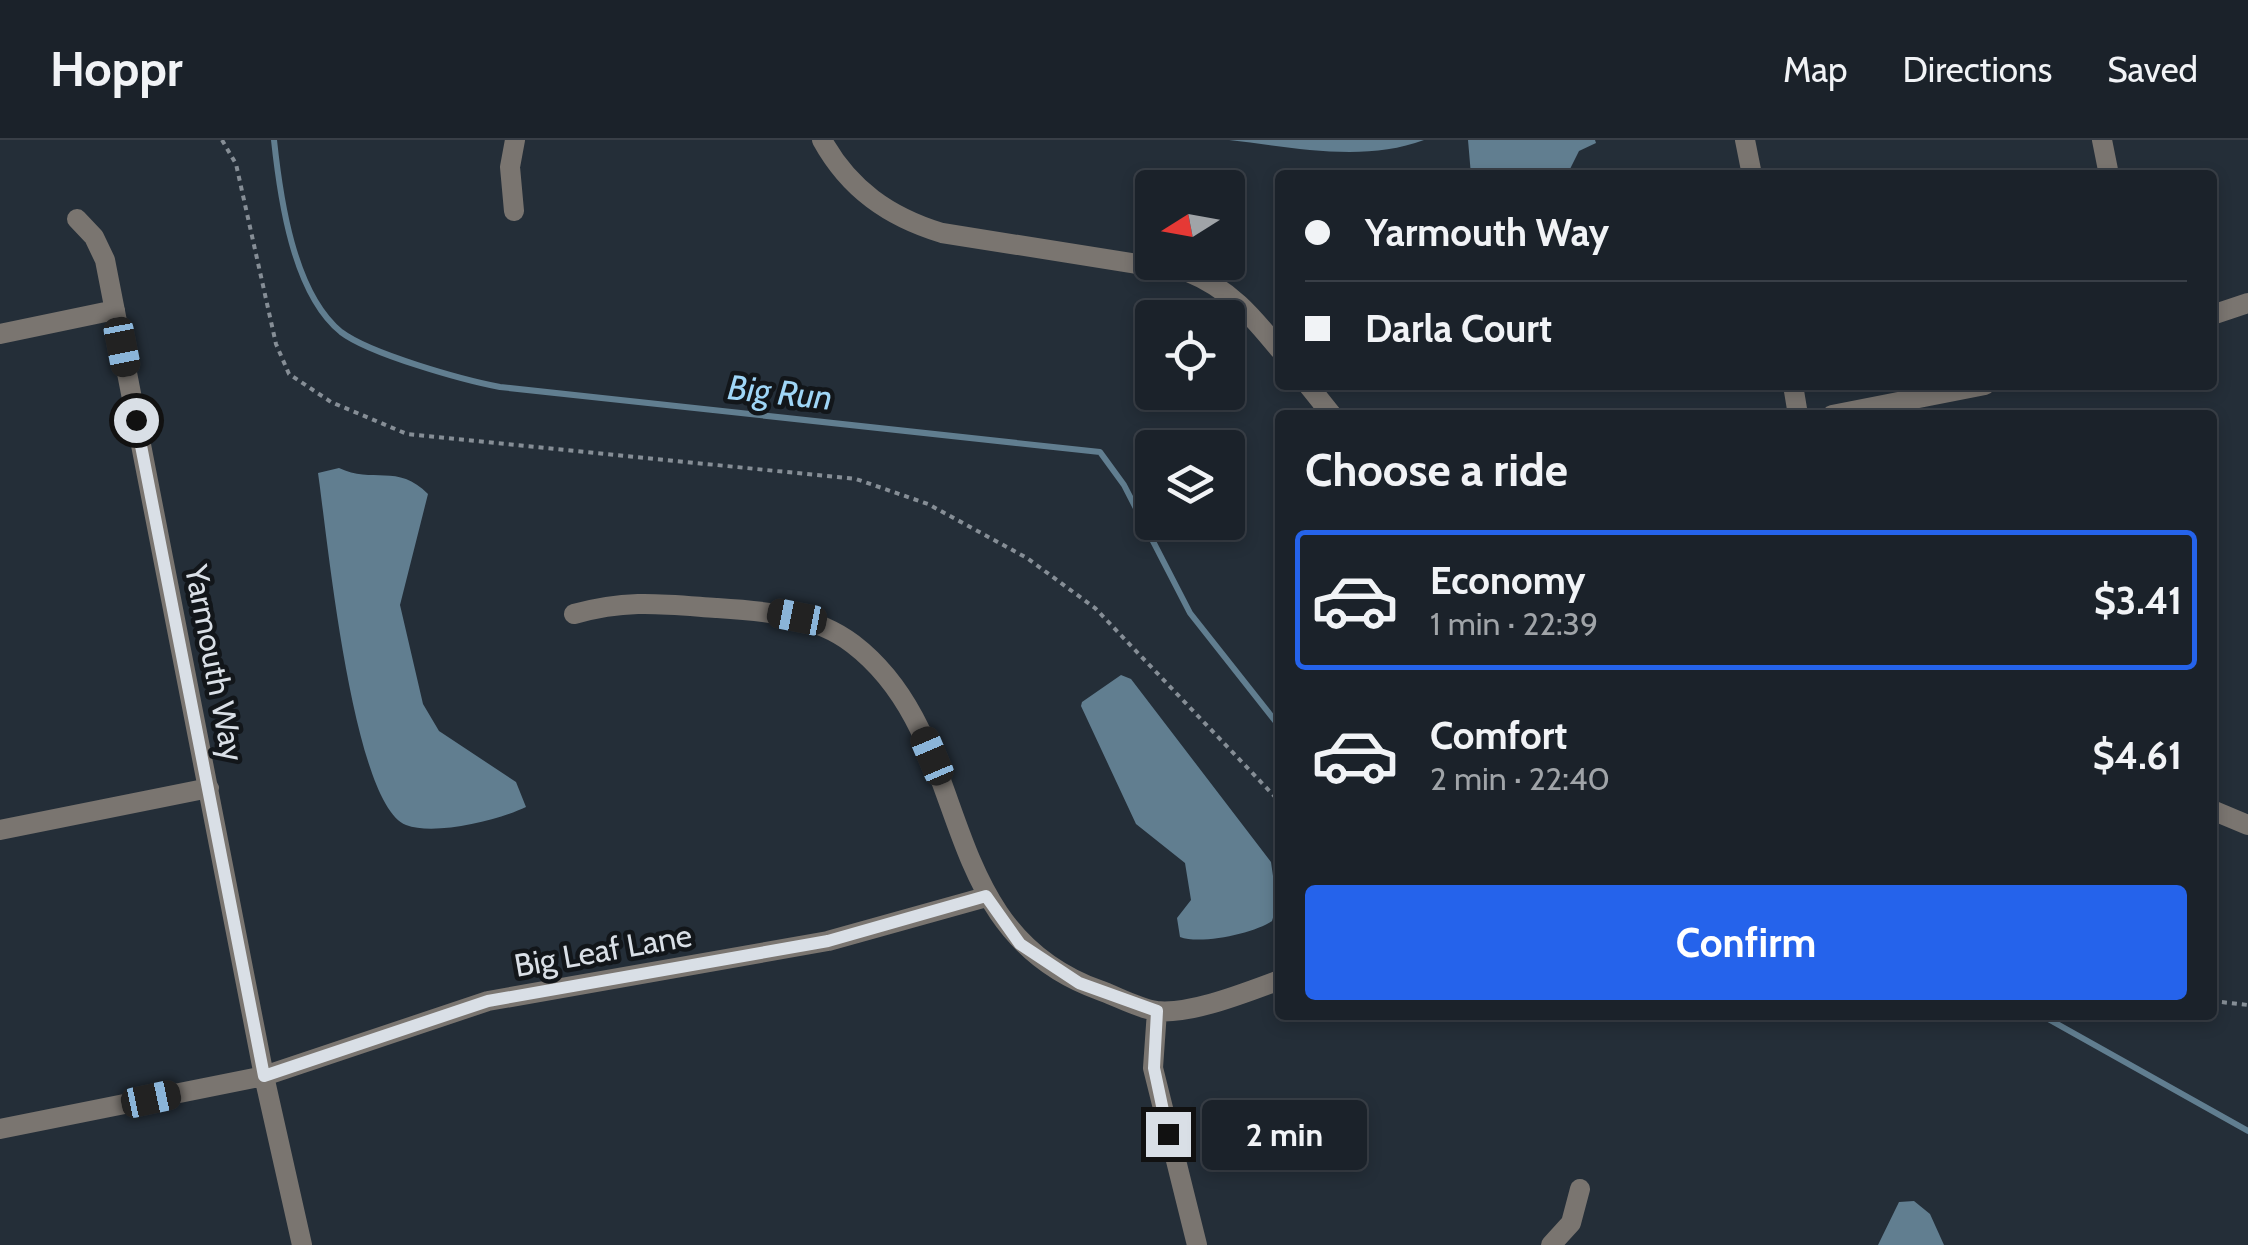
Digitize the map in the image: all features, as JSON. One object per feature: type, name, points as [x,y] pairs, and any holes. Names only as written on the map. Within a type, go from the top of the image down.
[{"type":"street","points":[[514,211],[510,167],[515,140]]},
{"type":"street","points":[[822,140],[864,194],[908,222],[942,233],[1188,272],[1215,282],[1244,304],[1275,344]]},
{"type":"street","points":[[1745,140],[1751,170]]},
{"type":"street","points":[[2102,140],[2108,170]]},
{"type":"street","name":"Yarmouth Way","points":[[77,219],[94,238],[105,260],[264,1076],[302,1245]]},
{"type":"street","points":[[2217,313],[2248,303]]},
{"type":"street","points":[[0,334],[115,310]]},
{"type":"street","points":[[1312,390],[1328,410]]},
{"type":"street","points":[[1858,410],[1960,390]]},
{"type":"street","points":[[574,614],[622,601],[768,612],[797,617],[851,642],[876,664],[916,720],[986,896],[1020,944],[1079,983],[1157,1011],[1226,1000],[1275,982]]},
{"type":"street","points":[[0,830],[209,788]]},
{"type":"street","points":[[2217,812],[2248,825]]},
{"type":"street","name":"Big Leaf Lane","points":[[0,1129],[264,1076],[488,1001],[828,941],[986,896]]},
{"type":"street","points":[[1157,1011],[1154,1068],[1197,1245]]},
{"type":"street","points":[[1550,1245],[1571,1223],[1580,1189]]},
{"type":"path","points":[[222,140],[236,164],[276,344],[290,374],[331,402],[407,434],[856,479],[928,504],[1027,558],[1095,608],[1275,797]]},
{"type":"path","points":[[2217,1002],[2248,1005]]},
{"type":"water","points":[[1229,140],[1424,140],[1377,151],[1352,152]]},
{"type":"water","points":[[1468,140],[1596,143],[1579,151],[1570,170],[1471,170]]},
{"type":"water","points":[[339,468],[406,479],[428,494],[400,605],[423,704],[439,731],[516,782],[526,807],[484,821],[433,829],[406,825],[387,806],[371,770],[357,720],[336,605],[318,473]]},
{"type":"water","points":[[1121,675],[1131,679],[1271,862],[1275,890],[1272,921],[1228,936],[1201,940],[1180,937],[1177,918],[1191,900],[1185,863],[1136,824],[1082,702]]},
{"type":"water","points":[[1914,1201],[1930,1214],[1944,1245],[1878,1245],[1899,1202]]},
{"type":"waterway","name":"Big Run","points":[[274,140],[285,216],[311,294],[341,332],[394,357],[500,387],[1100,452],[1124,485],[1190,613],[1275,721]]},
{"type":"waterway","name":"Big Run","points":[[2050,1020],[2248,1131]]},
{"type":"route","points":[[136,420],[264,1076],[488,1001],[828,941],[923,918],[986,896],[1020,944],[1079,983],[1157,1011],[1154,1068],[1168,1134]]}]
